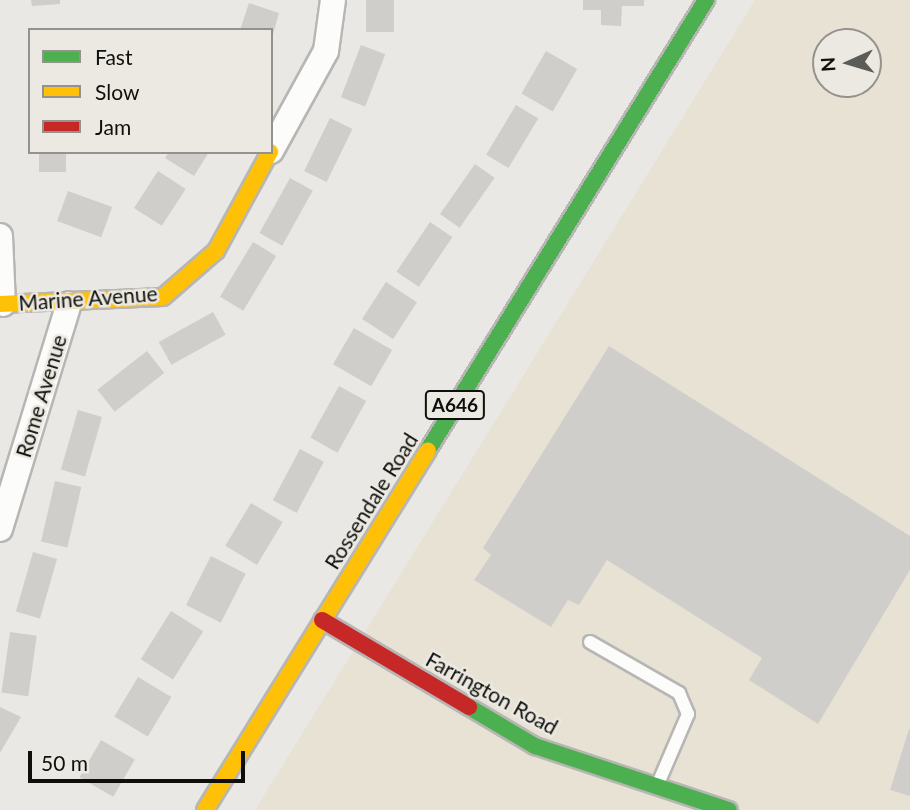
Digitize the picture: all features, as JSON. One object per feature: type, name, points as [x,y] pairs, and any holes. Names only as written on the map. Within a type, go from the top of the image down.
[{"type":"main road","name":"Rossendale Road","points":[[205,810],[706,0]]},
{"type":"main road","name":"Marine Avenue","points":[[2,304],[69,304],[163,297],[216,251],[270,154]]},
{"type":"main road","name":"Farrington Road","points":[[322,620],[536,746],[657,786],[707,807],[729,810]]},
{"type":"street","name":"Marine Avenue","points":[[273,148],[326,51],[332,0]]},
{"type":"street","points":[[0,236],[2,304]]},
{"type":"street","name":"Rome Avenue","points":[[0,529],[69,304]]},
{"type":"lane","points":[[590,642],[679,693],[688,714],[657,786]]},
{"type":"shaded area","points":[[755,0],[910,0],[910,810],[255,810]]},
{"type":"building","points":[[31,0],[60,0],[60,4],[32,6]]},
{"type":"building","points":[[366,0],[394,0],[394,32],[366,32]]},
{"type":"building","points":[[583,0],[644,0],[644,6],[622,6],[621,26],[601,25],[601,10],[583,10]]},
{"type":"building","points":[[249,3],[279,13],[273,34],[273,28],[241,28]]},
{"type":"building","points":[[361,45],[385,54],[365,107],[341,97]]},
{"type":"building","points":[[546,51],[577,69],[553,111],[522,93]]},
{"type":"building","points":[[516,105],[538,118],[508,168],[486,155]]},
{"type":"building","points":[[330,118],[352,129],[327,182],[304,171]]},
{"type":"building","points":[[39,154],[66,154],[66,172],[39,172]]},
{"type":"building","points":[[168,154],[208,154],[194,176],[165,158]]},
{"type":"building","points":[[475,164],[495,178],[460,228],[440,214]]},
{"type":"building","points":[[158,171],[186,189],[162,226],[134,208]]},
{"type":"building","points":[[290,178],[313,191],[282,246],[259,233]]},
{"type":"building","points":[[68,191],[112,207],[101,237],[57,221]]},
{"type":"building","points":[[430,222],[452,237],[419,287],[396,272]]},
{"type":"building","points":[[253,242],[276,256],[243,311],[220,297]]},
{"type":"building","points":[[386,282],[417,302],[393,339],[362,319]]},
{"type":"building","points":[[213,312],[226,335],[171,365],[159,342]]},
{"type":"building","points":[[354,328],[392,350],[371,386],[333,364]]},
{"type":"building","points":[[609,346],[910,536],[910,570],[818,724],[749,680],[762,658],[607,560],[579,605],[568,600],[551,627],[474,580],[491,555],[483,548]]},
{"type":"building","points":[[147,351],[164,373],[115,412],[97,390]]},
{"type":"building","points":[[339,386],[366,401],[338,453],[310,438]]},
{"type":"building","points":[[78,410],[102,417],[85,476],[61,470]]},
{"type":"building","points":[[300,449],[324,462],[297,513],[273,500]]},
{"type":"building","points":[[55,481],[81,487],[67,547],[41,541]]},
{"type":"building","points":[[251,503],[283,522],[257,565],[225,546]]},
{"type":"building","points":[[33,552],[57,559],[40,618],[16,612]]},
{"type":"building","points":[[211,556],[246,574],[221,623],[186,605]]},
{"type":"building","points":[[171,611],[203,631],[173,679],[141,659]]},
{"type":"building","points":[[10,632],[37,636],[28,696],[2,692]]},
{"type":"building","points":[[138,677],[171,697],[148,737],[114,716]]},
{"type":"building","points":[[0,707],[21,717],[0,753]]},
{"type":"building","points":[[910,729],[910,796],[890,790]]},
{"type":"building","points":[[101,740],[135,760],[113,797],[80,777]]},
{"type":"traffic: fast","points":[[428,450],[706,0]]},
{"type":"traffic: fast","points":[[469,707],[535,746],[729,810]]},
{"type":"traffic: slow","points":[[0,304],[163,297],[216,251],[269,154]]},
{"type":"traffic: slow","points":[[205,810],[428,450]]},
{"type":"traffic: jam","points":[[322,620],[469,707]]}]
